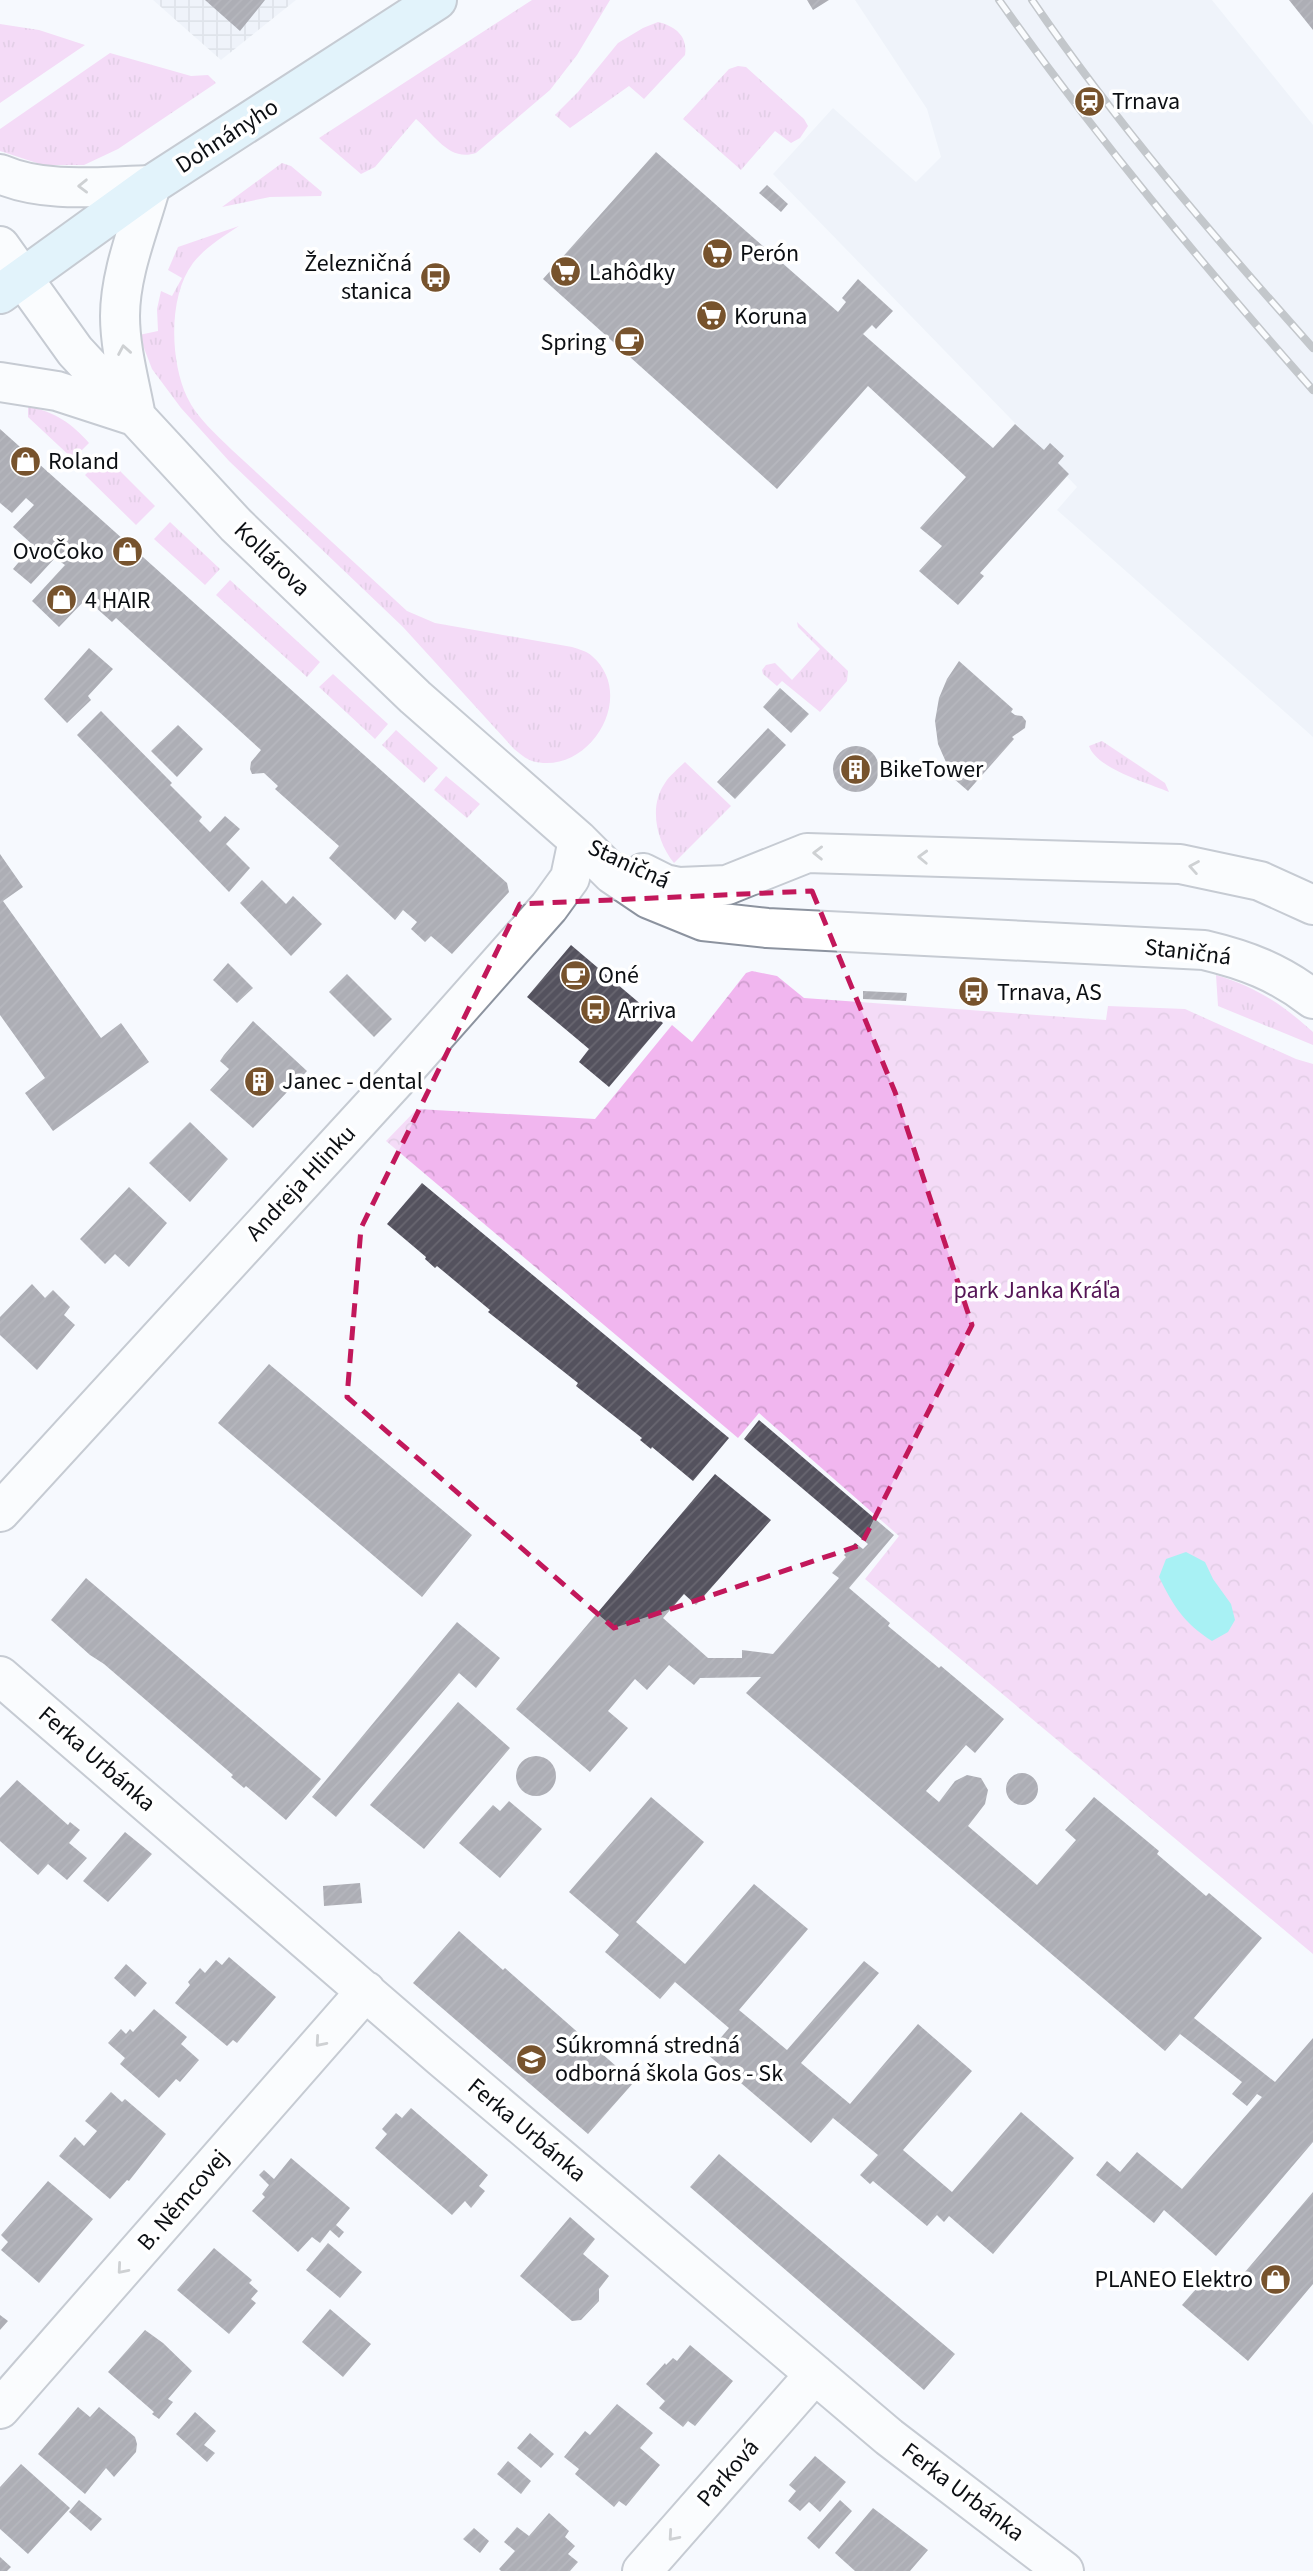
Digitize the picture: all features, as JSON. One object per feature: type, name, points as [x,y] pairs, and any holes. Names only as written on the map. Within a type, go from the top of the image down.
[{"type":"street","name":"Dohnányho","points":[[11,286],[151,185],[437,0]]},
{"type":"street","points":[[0,174],[19,182],[59,187],[151,185],[124,282],[120,314],[121,338],[136,417],[57,391],[0,383]]},
{"type":"street","name":"Kollárova","points":[[0,246],[11,286],[236,525],[415,697],[578,840]]},
{"type":"street","name":"Staničná","points":[[578,840],[665,884],[679,887],[727,885],[807,853],[1180,864],[1260,881],[1313,905]]},
{"type":"street","name":"Staničná","points":[[578,840],[612,874],[649,899],[703,921],[767,928],[1204,950],[1244,960],[1290,981],[1313,999]]},
{"type":"street","name":"Andreja Hlinku","points":[[0,1512],[396,1080],[549,907],[570,878],[578,840]]},
{"type":"street","name":"Ferka Urbánka","points":[[0,1676],[889,2437],[1064,2571]]},
{"type":"street","name":"B. Němcovej","points":[[0,2409],[366,1991]]},
{"type":"street","name":"Parková","points":[[642,2571],[815,2374]]},
{"type":"highlighted area","points":[[812,891],[895,1092],[972,1325],[861,1545],[614,1628],[347,1397],[361,1228],[520,904]]},
{"type":"shaded area","points":[[153,0],[296,0],[221,60]]},
{"type":"shaded area","points":[[855,0],[1212,0],[1313,125],[1313,737],[1057,510],[1077,487],[773,174],[833,108],[916,182],[941,157],[927,109]]},
{"type":"green space","points":[[532,0],[610,0],[577,55],[550,90],[476,153],[466,155],[450,150],[416,119],[375,167],[361,174],[319,138]]},
{"type":"green space","points":[[658,22],[679,33],[684,42],[685,55],[644,99],[629,86],[570,128],[555,115],[578,92],[618,43]]},
{"type":"green space","points":[[0,24],[39,30],[85,45],[0,103]]},
{"type":"green space","points":[[110,53],[191,76],[208,75],[216,83],[118,149],[84,165],[43,165],[0,151],[0,129]]},
{"type":"green space","points":[[746,67],[804,119],[808,126],[800,138],[791,143],[775,131],[741,170],[683,119],[729,69]]},
{"type":"green space","points":[[282,163],[291,166],[322,192],[321,196],[270,197],[222,207]]},
{"type":"green space","points":[[239,226],[198,257],[185,277],[179,293],[174,329],[177,366],[191,405],[232,450],[407,611],[435,623],[572,647],[592,656],[605,673],[610,692],[608,711],[601,730],[588,745],[572,757],[553,763],[532,761],[514,749],[403,627],[229,461],[181,408],[152,369],[139,335],[158,331],[157,309],[161,291],[172,296],[182,278],[168,270],[178,247]]},
{"type":"green space","points":[[28,406],[62,419],[89,443],[73,459],[28,417]]},
{"type":"green space","points":[[105,456],[155,506],[136,525],[85,475]]},
{"type":"green space","points":[[170,522],[220,569],[205,585],[154,539]]},
{"type":"green space","points":[[230,580],[320,662],[307,677],[216,595]]},
{"type":"green space","points":[[797,622],[848,671],[847,681],[820,712],[782,681],[777,686],[763,674],[762,670],[766,665],[775,663],[792,680],[820,649],[798,627]]},
{"type":"green space","points":[[333,674],[388,724],[375,739],[319,687]]},
{"type":"green space","points":[[396,730],[438,768],[424,783],[382,745]]},
{"type":"green space","points":[[1102,741],[1165,783],[1169,792],[1102,762],[1089,746]]},
{"type":"green space","points":[[685,762],[731,806],[674,863],[659,835],[657,803],[667,780]]},
{"type":"green space","points":[[446,776],[480,804],[467,818],[434,790]]},
{"type":"green space","name":"park Janka Kráľa","points":[[752,971],[777,976],[804,998],[1106,1020],[1108,1006],[1185,1009],[1296,1059],[1313,1064],[1313,1954],[865,1579],[899,1536],[759,1413],[738,1438],[386,1141],[417,1109],[595,1119],[672,1025],[692,1042],[746,973]]},
{"type":"green space","points":[[1216,975],[1244,985],[1279,1005],[1313,1032],[1313,1045],[1218,1006]]},
{"type":"water","points":[[1186,1552],[1205,1562],[1213,1579],[1231,1604],[1235,1620],[1228,1632],[1212,1641],[1181,1614],[1159,1577],[1166,1559]]},
{"type":"building","points":[[205,0],[265,0],[240,31]]},
{"type":"building","points":[[807,0],[829,0],[813,10]]},
{"type":"building","points":[[1289,0],[1313,0],[1313,30]]},
{"type":"building","points":[[656,152],[838,312],[846,302],[842,298],[858,279],[893,311],[876,329],[872,325],[863,334],[993,448],[1015,424],[1044,450],[1050,443],[1064,456],[1058,463],[1069,474],[980,573],[984,576],[958,605],[919,571],[942,546],[920,528],[966,477],[868,386],[777,489],[543,279]]},
{"type":"building","points":[[767,185],[788,204],[781,212],[759,193]]},
{"type":"building","points":[[0,429],[507,883],[509,892],[452,954],[431,936],[425,942],[411,929],[417,922],[403,910],[395,920],[329,858],[339,846],[275,789],[278,786],[264,773],[252,774],[251,762],[261,750],[116,618],[112,622],[86,599],[59,627],[32,601],[65,565],[55,558],[31,584],[13,569],[33,545],[13,527],[34,505],[26,498],[12,513],[0,503]]},
{"type":"building","points":[[89,648],[113,669],[88,696],[91,700],[67,723],[44,699]]},
{"type":"building","points":[[959,661],[1013,709],[1011,712],[1022,716],[1026,721],[1025,728],[1012,737],[1014,739],[968,791],[953,778],[938,744],[935,721],[939,698]]},
{"type":"building","points":[[780,688],[809,714],[791,733],[763,707]]},
{"type":"building","points":[[101,711],[172,783],[170,785],[202,817],[199,821],[210,832],[225,816],[240,829],[226,844],[250,868],[229,892],[77,735]]},
{"type":"building","points":[[178,725],[203,749],[177,777],[151,751]]},
{"type":"building","points":[[768,728],[786,745],[735,799],[717,782]]},
{"type":"building","name":"BikeTower","points":[[856,746],[872,753],[879,769],[872,785],[856,792],[840,785],[833,769],[840,753]]},
{"type":"building","points":[[0,854],[23,887],[3,901],[101,1038],[121,1023],[149,1062],[53,1131],[25,1093],[45,1078],[0,1015]]},
{"type":"building","points":[[262,880],[286,904],[293,896],[322,924],[291,956],[240,903]]},
{"type":"building","name":"Arriva","points":[[571,945],[663,1023],[609,1087],[579,1062],[589,1049],[527,997]]},
{"type":"building","points":[[228,963],[253,988],[237,1003],[213,980]]},
{"type":"building","points":[[347,974],[392,1019],[374,1037],[329,992]]},
{"type":"building","points":[[863,991],[907,993],[906,1001],[863,999]]},
{"type":"building","name":"Janec - dental","points":[[253,1021],[307,1071],[253,1128],[210,1090],[229,1069],[220,1061]]},
{"type":"building","points":[[190,1122],[228,1159],[190,1202],[149,1163]]},
{"type":"building","points":[[422,1183],[729,1438],[693,1481],[640,1440],[642,1438],[576,1386],[578,1383],[488,1312],[490,1310],[437,1266],[435,1268],[387,1224]]},
{"type":"building","points":[[129,1187],[167,1223],[129,1267],[115,1254],[105,1264],[80,1239]]},
{"type":"building","points":[[32,1284],[45,1298],[53,1290],[70,1307],[64,1315],[75,1325],[37,1370],[0,1335],[0,1317]]},
{"type":"building","points":[[269,1364],[472,1535],[422,1597],[218,1423]]},
{"type":"building","points":[[759,1420],[894,1535],[849,1588],[890,1623],[888,1626],[1004,1719],[975,1753],[966,1745],[926,1791],[939,1802],[955,1781],[967,1775],[981,1778],[988,1790],[985,1804],[968,1826],[1037,1885],[1076,1840],[1065,1830],[1094,1797],[1159,1851],[1157,1854],[1206,1896],[1209,1893],[1262,1938],[1194,2018],[1275,2082],[1313,2038],[1313,2142],[1216,2256],[1164,2210],[1154,2223],[1096,2175],[1107,2161],[1120,2172],[1137,2152],[1182,2189],[1262,2097],[1257,2094],[1247,2106],[1232,2094],[1242,2082],[1180,2034],[1165,2051],[746,1693],[761,1677],[700,1678],[694,1685],[669,1665],[647,1690],[635,1679],[608,1711],[628,1728],[590,1772],[516,1709],[715,1474],[771,1520],[696,1605],[684,1594],[663,1618],[708,1658],[742,1658],[742,1650],[773,1654],[839,1578],[832,1573],[846,1557],[844,1555],[855,1543],[863,1549],[868,1544],[744,1439]]},
{"type":"building","points":[[86,1578],[321,1779],[286,1820],[246,1786],[244,1788],[231,1777],[233,1775],[51,1620]]},
{"type":"building","points":[[457,1622],[500,1658],[476,1688],[459,1673],[336,1817],[312,1797]]},
{"type":"building","points":[[458,1702],[510,1748],[424,1849],[370,1805]]},
{"type":"building","points":[[536,1756],[544,1757],[550,1762],[555,1768],[555,1784],[550,1790],[544,1795],[536,1796],[528,1795],[522,1790],[517,1784],[516,1776],[517,1768],[522,1762],[528,1757]]},
{"type":"building","points":[[1022,1773],[1033,1778],[1038,1789],[1033,1800],[1022,1805],[1011,1800],[1006,1789],[1011,1778]]},
{"type":"building","points":[[17,1780],[68,1825],[70,1822],[80,1830],[69,1843],[87,1858],[67,1880],[48,1864],[38,1875],[0,1841],[0,1798]]},
{"type":"building","points":[[651,1797],[704,1842],[636,1922],[685,1964],[754,1884],[808,1929],[739,2010],[787,2050],[864,1961],[879,1973],[801,2063],[850,2104],[918,2024],[972,2071],[903,2150],[952,2192],[1021,2112],[1074,2158],[993,2254],[949,2216],[944,2222],[937,2215],[927,2226],[873,2181],[870,2184],[860,2175],[878,2155],[833,2118],[811,2143],[707,2054],[729,2028],[675,1982],[660,1999],[605,1952],[619,1935],[569,1892]]},
{"type":"building","points":[[509,1801],[542,1829],[500,1878],[459,1843],[493,1805],[500,1811]]},
{"type":"building","points":[[125,1832],[152,1854],[108,1902],[83,1881]]},
{"type":"building","points":[[360,1883],[362,1903],[324,1906],[323,1886]]},
{"type":"building","points":[[459,1931],[634,2082],[588,2134],[413,1983]]},
{"type":"building","points":[[229,1957],[276,1997],[237,2043],[233,2040],[227,2046],[175,2003],[200,1968],[205,1973],[216,1960],[222,1965]]},
{"type":"building","points":[[126,1964],[147,1983],[135,1997],[114,1978]]},
{"type":"building","points":[[154,2009],[187,2037],[181,2044],[199,2060],[180,2082],[176,2079],[159,2098],[120,2064],[125,2058],[108,2043],[121,2029],[126,2034],[130,2029],[133,2032]]},
{"type":"building","points":[[111,2092],[122,2102],[125,2099],[166,2134],[129,2181],[127,2180],[110,2199],[59,2156],[75,2137],[84,2146],[97,2131],[85,2121]]},
{"type":"building","points":[[411,2108],[488,2175],[479,2186],[485,2191],[471,2208],[465,2201],[452,2215],[375,2148],[387,2134],[382,2129],[396,2113],[402,2118]]},
{"type":"building","points":[[719,2154],[955,2354],[924,2390],[690,2187]]},
{"type":"building","points":[[291,2158],[350,2208],[336,2225],[344,2232],[339,2238],[330,2230],[320,2243],[312,2237],[298,2252],[252,2211],[265,2197],[262,2194],[269,2185],[259,2175],[264,2170],[274,2179]]},
{"type":"building","points":[[48,2181],[93,2219],[39,2283],[1,2250],[8,2242],[1,2235]]},
{"type":"building","name":"PLANEO Elektro","points":[[1313,2192],[1313,2284],[1248,2361],[1182,2305],[1208,2275],[1228,2292]]},
{"type":"building","points":[[570,2217],[595,2239],[583,2254],[609,2276],[599,2289],[599,2301],[581,2320],[572,2321],[520,2276]]},
{"type":"building","points":[[328,2243],[362,2272],[340,2298],[306,2270]]},
{"type":"building","points":[[214,2248],[252,2280],[249,2283],[258,2291],[251,2299],[256,2303],[229,2334],[177,2290]]},
{"type":"building","points":[[330,2309],[371,2344],[343,2377],[302,2342]]},
{"type":"building","points":[[0,2315],[8,2321],[0,2330]]},
{"type":"building","points":[[145,2330],[192,2371],[168,2399],[173,2402],[159,2419],[108,2372]]},
{"type":"building","points":[[690,2345],[733,2381],[695,2426],[688,2421],[683,2427],[659,2408],[665,2401],[646,2384],[665,2363],[666,2365],[673,2358],[677,2361]]},
{"type":"building","points":[[617,2404],[653,2433],[640,2448],[660,2465],[626,2506],[619,2501],[614,2507],[575,2474],[579,2469],[564,2457],[585,2431],[590,2435]]},
{"type":"building","points":[[78,2407],[90,2417],[99,2407],[135,2437],[137,2444],[136,2452],[114,2477],[106,2468],[85,2494],[38,2454]]},
{"type":"building","points":[[195,2412],[216,2431],[204,2445],[215,2453],[207,2462],[176,2434]]},
{"type":"building","points":[[530,2433],[554,2454],[541,2468],[517,2448]]},
{"type":"building","points":[[815,2456],[846,2482],[820,2512],[809,2502],[800,2511],[788,2501],[796,2491],[789,2485]]},
{"type":"building","points":[[508,2461],[531,2481],[521,2494],[497,2474]]},
{"type":"building","points":[[21,2464],[70,2508],[28,2554],[0,2529],[0,2487]]},
{"type":"building","points":[[79,2500],[102,2519],[91,2531],[69,2512]]},
{"type":"building","points":[[840,2500],[852,2511],[819,2549],[807,2538]]},
{"type":"building","points":[[873,2508],[928,2550],[910,2571],[855,2571],[835,2553]]},
{"type":"building","points":[[549,2513],[569,2531],[565,2537],[575,2546],[568,2554],[578,2562],[570,2571],[501,2571],[499,2569],[515,2551],[504,2542],[517,2527],[529,2536]]},
{"type":"building","points":[[474,2528],[489,2541],[480,2553],[463,2539]]},
{"type":"building","points":[[0,2557],[11,2567],[7,2571],[0,2571]]},
{"type":"railway","points":[[999,0],[1073,101],[1151,199],[1313,390]]},
{"type":"railway","points":[[1032,0],[1132,135],[1313,348]]},
{"type":"place","name":"Trnava","points":[[1089,101]]},
{"type":"place","name":"Perón","points":[[717,253]]},
{"type":"place","name":"Lahôdky","points":[[566,272]]},
{"type":"place","name":"Železničná stanica","points":[[435,277]]},
{"type":"place","name":"Koruna","points":[[711,316]]},
{"type":"place","name":"Spring","points":[[629,342]]},
{"type":"place","name":"Roland","points":[[25,461]]},
{"type":"place","name":"OvoČoko","points":[[127,551]]},
{"type":"place","name":"4 HAIR","points":[[62,600]]},
{"type":"place","name":"BikeTower","points":[[856,769]]},
{"type":"place","name":"Oné","points":[[575,975]]},
{"type":"place","name":"Trnava, AS","points":[[974,992]]},
{"type":"place","name":"Arriva","points":[[595,1010]]},
{"type":"place","name":"Janec - dental","points":[[259,1081]]},
{"type":"place","name":"Súkromná stredná odborná škola Gos - Sk","points":[[532,2059]]},
{"type":"place","name":"PLANEO Elektro","points":[[1276,2279]]}]
